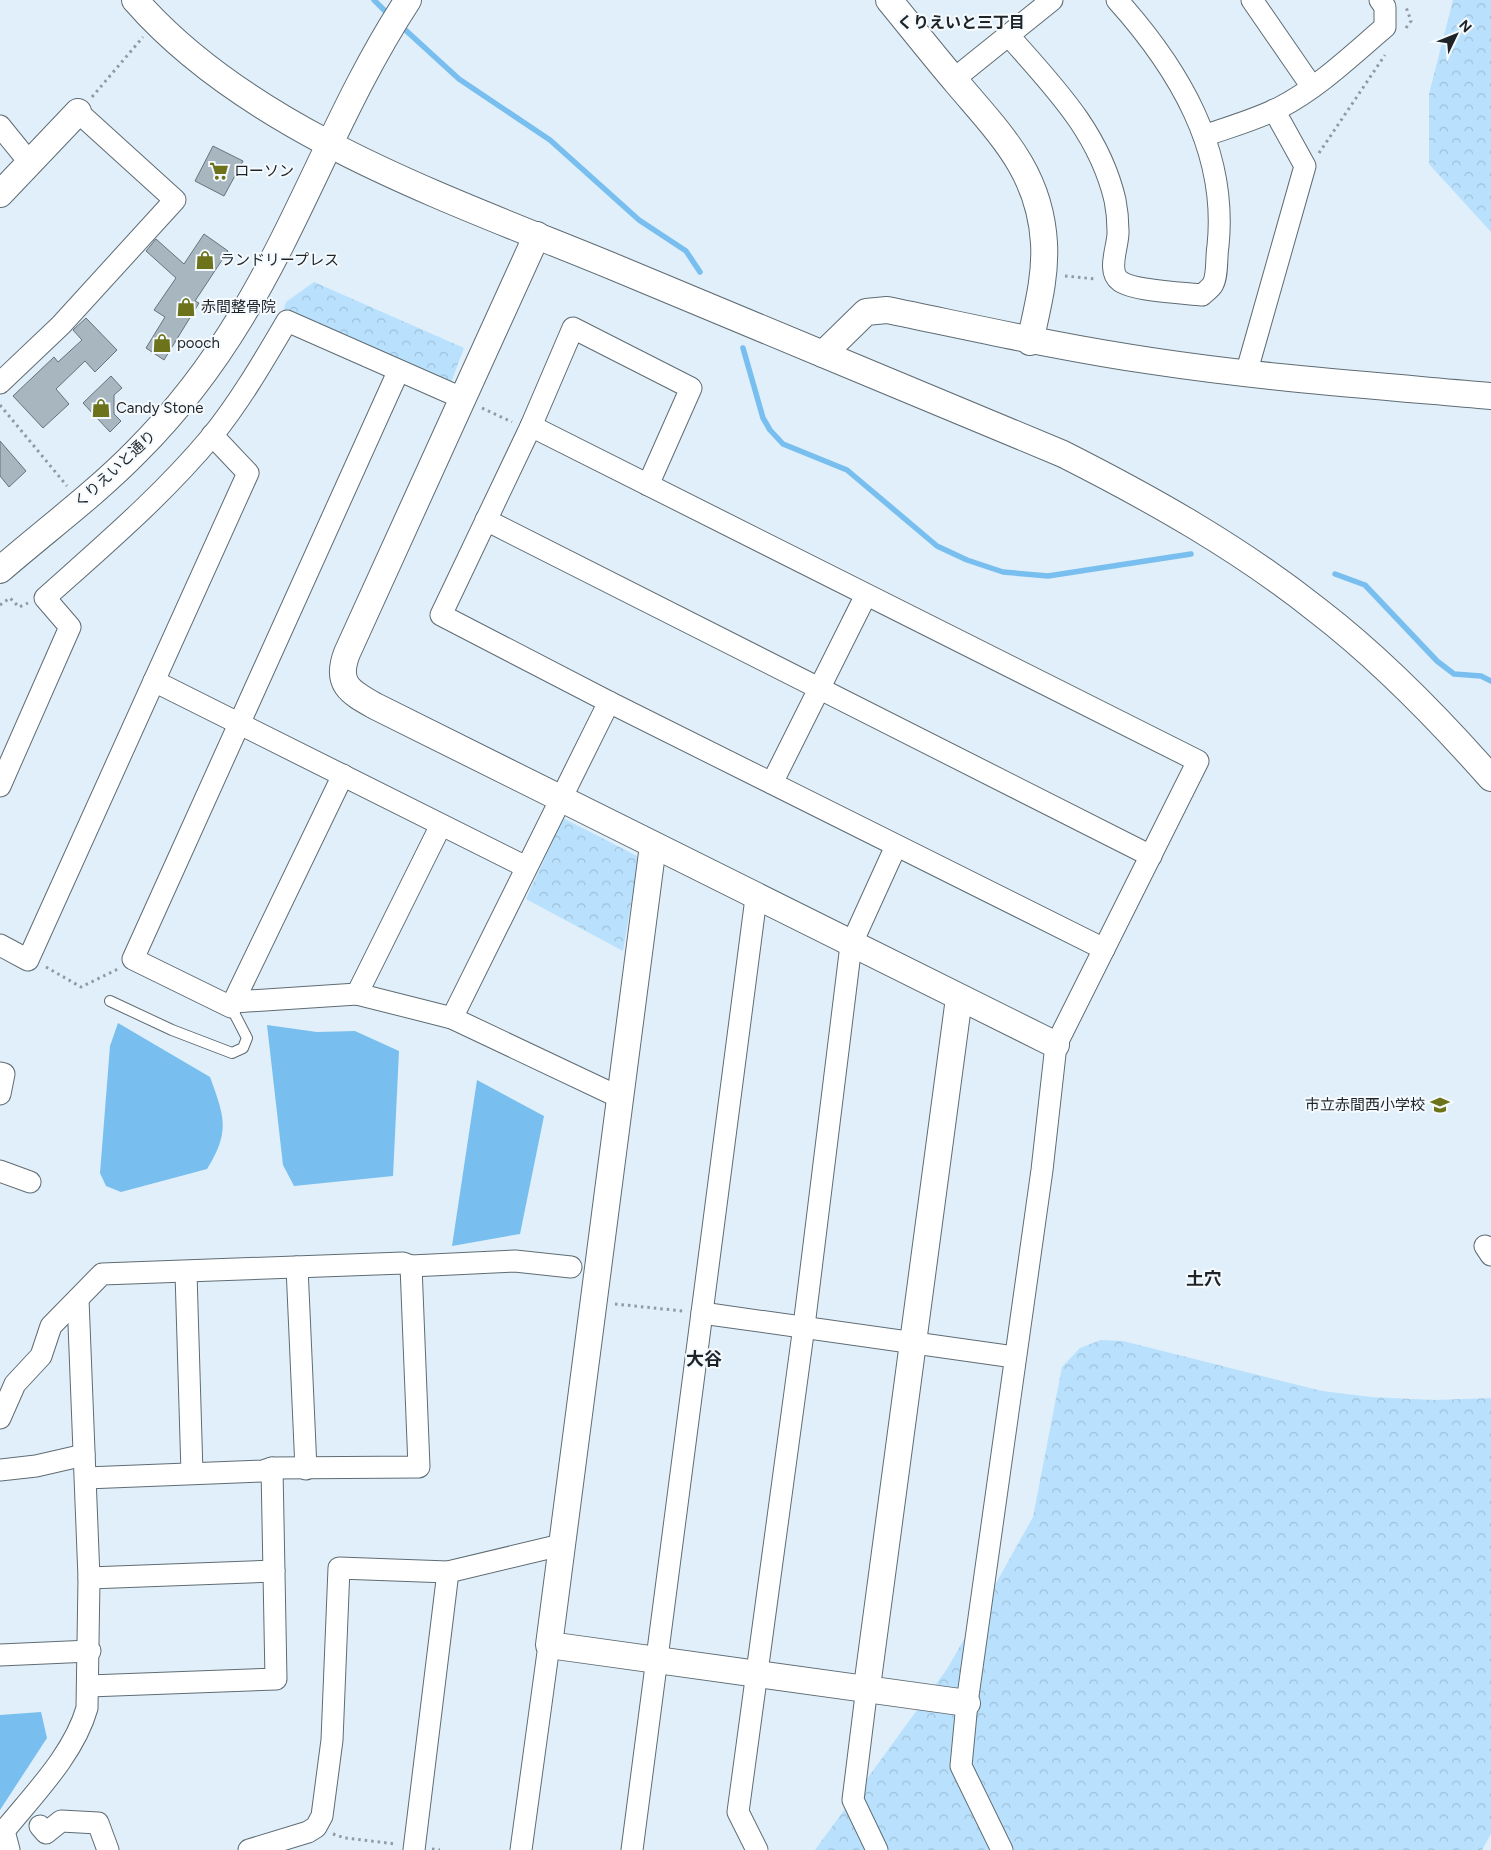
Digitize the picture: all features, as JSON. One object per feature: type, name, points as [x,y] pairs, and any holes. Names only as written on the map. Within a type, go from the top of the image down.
[{"type":"street","points":[[135,0],[155,23],[208,68],[275,114],[329,143],[432,192],[1063,454],[1126,486],[1228,546],[1326,617],[1395,677],[1491,778]]},
{"type":"street","name":"くりえいと通り","points":[[0,570],[137,451],[212,362],[264,278],[329,143],[384,38],[408,0]]},
{"type":"street","points":[[890,0],[1014,150],[1031,182],[1039,209],[1044,243],[1044,274],[1030,342]]},
{"type":"street","points":[[954,79],[1010,36],[1052,0]]},
{"type":"street","points":[[1010,36],[1066,102],[1092,137],[1115,200],[1118,231],[1114,270],[1119,281],[1131,287],[1202,295],[1213,284],[1219,232],[1217,192],[1204,136],[1192,105],[1178,79],[1117,0]]},
{"type":"street","points":[[1252,0],[1312,87]]},
{"type":"street","points":[[1204,136],[1274,110],[1312,87],[1385,27],[1385,7],[1380,0]]},
{"type":"street","points":[[1246,374],[1305,166],[1274,110]]},
{"type":"street","points":[[0,194],[78,112],[175,200],[61,325],[0,383]]},
{"type":"street","points":[[0,126],[30,162]]},
{"type":"street","points":[[538,236],[347,653],[342,666],[344,682],[354,694],[375,706],[563,799],[756,898],[1056,1046]]},
{"type":"street","points":[[823,354],[866,312],[887,310],[1030,342],[1246,374],[1491,396]]},
{"type":"street","points":[[0,786],[70,627],[45,598],[155,498],[212,435],[246,390],[287,321],[398,372],[464,399]]},
{"type":"street","points":[[648,485],[691,388],[573,328],[530,428],[441,615],[609,702],[1104,949]]},
{"type":"street","points":[[398,372],[133,958],[232,1004],[357,994],[452,1018],[621,1098]]},
{"type":"street","points":[[530,428],[648,485],[1198,761],[1056,1046],[1042,1170],[1014,1357],[967,1703],[962,1766],[1002,1850]]},
{"type":"street","points":[[0,945],[28,960],[248,473],[212,435]]},
{"type":"street","points":[[486,520],[1151,856]]},
{"type":"street","points":[[772,783],[866,595]]},
{"type":"street","points":[[154,681],[526,867]]},
{"type":"street","points":[[452,1018],[526,867],[563,799],[609,702]]},
{"type":"street","points":[[232,1004],[343,775]]},
{"type":"street","points":[[357,994],[441,825]]},
{"type":"street","points":[[521,1850],[653,845]]},
{"type":"street","points":[[757,1850],[738,1812],[804,1326],[852,945],[896,846]]},
{"type":"street","points":[[632,1850],[756,898]]},
{"type":"street","points":[[877,1850],[853,1800],[960,998]]},
{"type":"street","points":[[0,1073],[4,1074],[0,1094]]},
{"type":"street","points":[[0,1171],[30,1182]]},
{"type":"street","points":[[0,1418],[15,1384],[41,1356],[51,1326],[102,1274],[403,1263],[411,1266],[515,1261],[571,1267]]},
{"type":"street","points":[[86,1478],[263,1471],[272,1468],[419,1467],[411,1266]]},
{"type":"street","points":[[297,1268],[306,1468]]},
{"type":"street","points":[[186,1272],[192,1473]]},
{"type":"street","points":[[4,1837],[81,1729],[87,1708],[90,1651],[89,1578],[78,1299]]},
{"type":"street","points":[[702,1313],[1014,1357]]},
{"type":"street","points":[[0,1470],[36,1466],[84,1455]]},
{"type":"street","points":[[89,1686],[276,1679],[272,1468]]},
{"type":"street","points":[[249,1850],[308,1832],[316,1828],[322,1816],[332,1740],[339,1568],[448,1572],[562,1546]]},
{"type":"street","points":[[89,1578],[274,1571]]},
{"type":"street","points":[[414,1848],[448,1572]]},
{"type":"street","points":[[549,1645],[867,1687],[967,1703]]},
{"type":"street","points":[[0,1655],[90,1651]]},
{"type":"street","points":[[40,1826],[46,1833],[61,1820],[98,1823],[108,1850]]},
{"type":"lane","points":[[110,1001],[172,1030],[232,1053],[243,1048],[247,1038],[232,1004]]},
{"type":"path","points":[[1400,35],[1411,21],[1402,0]]},
{"type":"path","points":[[78,112],[155,23]]},
{"type":"path","points":[[1315,158],[1388,50]]},
{"type":"path","points":[[1044,274],[1119,281]]},
{"type":"path","points":[[464,399],[530,428]]},
{"type":"path","points":[[0,405],[80,502]]},
{"type":"path","points":[[0,605],[10,598],[19,607],[45,598]]},
{"type":"path","points":[[28,960],[38,962],[82,987],[133,958]]},
{"type":"path","points":[[593,1302],[702,1313]]},
{"type":"path","points":[[316,1828],[345,1838],[414,1848]]},
{"type":"green space","points":[[1453,0],[1491,0],[1491,232],[1429,164],[1429,94]]},
{"type":"green space","points":[[314,282],[464,348],[450,385],[283,312],[286,302]]},
{"type":"green space","points":[[563,818],[639,857],[623,951],[526,899]]},
{"type":"green space","points":[[1101,1340],[1123,1341],[1322,1391],[1371,1397],[1434,1400],[1491,1398],[1491,1834],[1482,1850],[815,1850],[947,1669],[995,1585],[1033,1517],[1062,1367],[1080,1348]]},
{"type":"water","points":[[118,1023],[210,1077],[219,1102],[223,1123],[220,1144],[207,1169],[121,1192],[106,1186],[100,1173],[110,1046]]},
{"type":"water","points":[[267,1025],[317,1032],[355,1031],[399,1051],[393,1176],[294,1186],[283,1165]]},
{"type":"water","points":[[477,1080],[544,1116],[520,1234],[452,1246]]},
{"type":"water","points":[[41,1712],[47,1738],[0,1810],[0,1715]]},
{"type":"building","name":"ローソン","points":[[213,146],[243,161],[224,196],[195,181]]},
{"type":"building","points":[[204,234],[228,251],[195,301],[199,303],[164,360],[146,348],[165,317],[154,310],[176,278],[146,251],[156,239],[184,264]]},
{"type":"building","points":[[86,318],[117,350],[95,372],[85,361],[56,389],[69,404],[43,428],[13,396],[54,357],[58,362],[82,340],[73,330]]},
{"type":"building","name":"Candy Stone","points":[[111,376],[122,388],[114,395],[114,414],[121,421],[110,432],[83,403]]},
{"type":"building","points":[[0,441],[26,471],[9,487],[0,476]]},
{"type":"waterway","points":[[374,0],[390,16]]},
{"type":"waterway","points":[[401,26],[459,79],[550,140],[639,220],[686,251],[700,272]]},
{"type":"waterway","points":[[743,348],[763,418],[770,430],[783,444],[847,470],[937,546],[967,560],[1003,572],[1048,576],[1191,554]]},
{"type":"waterway","points":[[1335,574],[1365,585],[1437,661],[1454,674],[1481,676],[1491,681]]},
{"type":"place","name":"ローソン","points":[[219,171]]},
{"type":"place","name":"ランドリープレス","points":[[205,260]]},
{"type":"place","name":"赤間整骨院","points":[[186,307]]},
{"type":"place","name":"pooch","points":[[162,343]]},
{"type":"place","name":"Candy Stone","points":[[101,408]]},
{"type":"place","name":"市立赤間西小学校","points":[[1440,1105]]},
{"type":"district","name":"くりえいと三丁目","points":[[961,22]]},
{"type":"district","name":"土穴","points":[[1204,1279]]},
{"type":"district","name":"大谷","points":[[704,1359]]}]
